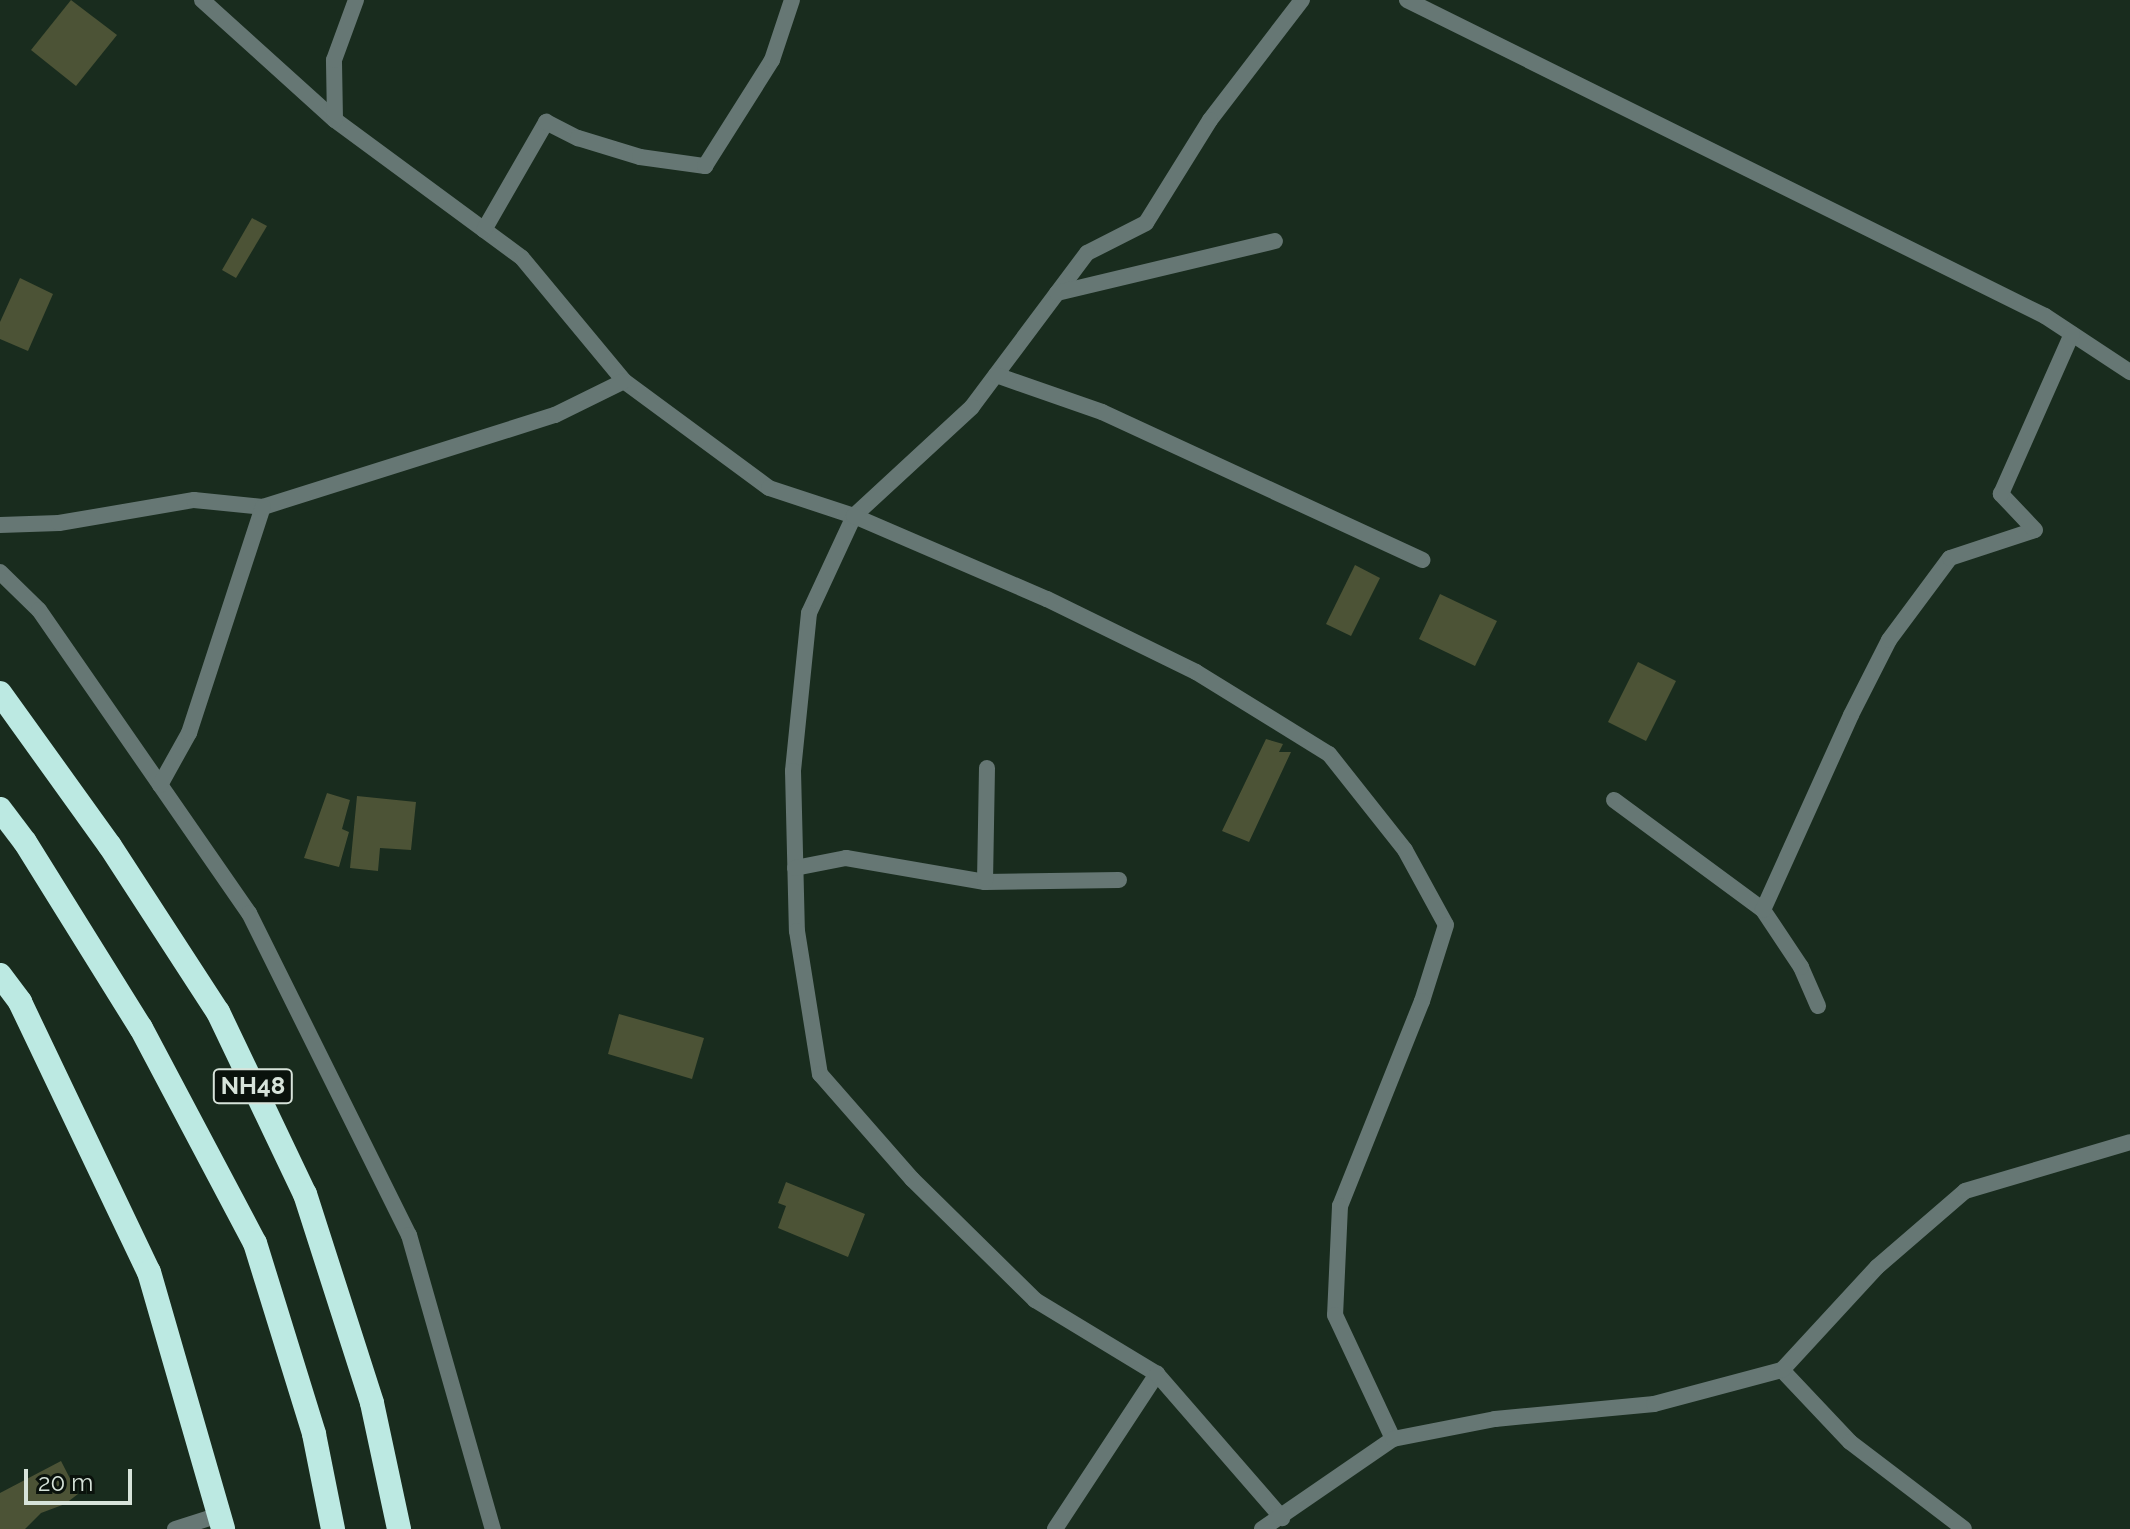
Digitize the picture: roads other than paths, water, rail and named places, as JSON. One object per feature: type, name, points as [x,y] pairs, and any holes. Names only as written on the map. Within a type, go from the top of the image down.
[{"type":"highway","name":"NH48","points":[[0,693],[110,846],[218,1012],[305,1194],[372,1403],[399,1529]]},
{"type":"highway","name":"NH48","points":[[0,809],[25,842],[141,1028],[255,1243],[314,1434],[333,1529]]},
{"type":"highway","points":[[0,975],[20,1002],[149,1272],[221,1522]]},
{"type":"street","points":[[202,0],[335,120],[522,258],[624,381],[769,488],[854,516],[1047,599],[1196,672],[1329,754],[1405,850],[1446,925],[1422,1001],[1340,1206],[1335,1315],[1393,1439]]},
{"type":"street","points":[[335,120],[334,60],[356,0]]},
{"type":"street","points":[[484,230],[546,122],[578,138],[640,157],[705,166],[772,60],[792,0]]},
{"type":"street","points":[[1282,1518],[1157,1374],[1035,1300],[912,1179],[820,1074],[797,931],[793,771],[809,613],[854,516],[972,407],[1087,253],[1146,223],[1210,120],[1302,0]]},
{"type":"street","points":[[1407,0],[2045,316],[2130,372]]},
{"type":"street","points":[[1057,293],[1275,241]]},
{"type":"street","points":[[1763,910],[1851,715],[1889,640],[1950,558],[2035,530],[2001,494],[2072,334]]},
{"type":"street","points":[[996,375],[1102,412],[1423,560]]},
{"type":"street","points":[[0,525],[59,523],[194,500],[263,507],[555,415],[624,381]]},
{"type":"street","points":[[160,785],[189,733],[263,507]]},
{"type":"street","points":[[0,572],[39,610],[249,913],[409,1235],[493,1529]]},
{"type":"street","points":[[985,882],[987,768]]},
{"type":"street","points":[[1614,800],[1763,910],[1801,967],[1818,1006]]},
{"type":"street","points":[[795,868],[846,858],[985,882],[1119,880]]},
{"type":"street","points":[[1262,1529],[1393,1439],[1495,1419],[1654,1404],[1782,1370],[1877,1267],[1965,1191],[2130,1142]]},
{"type":"street","points":[[1782,1370],[1850,1442],[1964,1529]]},
{"type":"street","points":[[1055,1529],[1157,1374]]},
{"type":"street","points":[[175,1529],[221,1522]]}]
